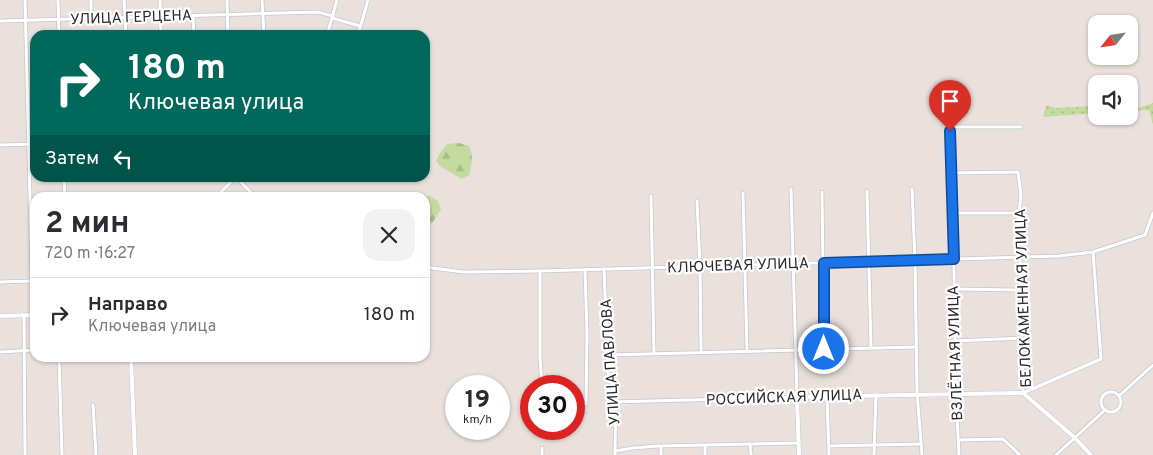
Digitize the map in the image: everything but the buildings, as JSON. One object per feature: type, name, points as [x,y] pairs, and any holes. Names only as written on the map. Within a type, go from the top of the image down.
[{"type":"street","points":[[26,0],[30,212]]},
{"type":"street","points":[[58,0],[59,30]]},
{"type":"street","points":[[91,0],[91,18]]},
{"type":"street","points":[[124,0],[126,30]]},
{"type":"street","points":[[160,0],[161,30]]},
{"type":"street","points":[[227,0],[228,30]]},
{"type":"street","points":[[262,0],[264,30]]},
{"type":"street","points":[[329,30],[337,0]]},
{"type":"street","points":[[359,30],[368,0]]},
{"type":"street","name":"УЛИЦА ГЕРЦЕНА","points":[[0,21],[318,12],[360,26]]},
{"type":"street","points":[[193,16],[194,30]]},
{"type":"street","name":"ВЗЛЁТНАЯ УЛИЦА","points":[[959,455],[954,341],[954,259],[950,131],[954,128],[1021,127]]},
{"type":"street","points":[[0,145],[29,144]]},
{"type":"street","name":"БЕЛОКАМЕННАЯ УЛИЦА","points":[[950,173],[1018,172],[1021,194],[1019,213],[1024,392],[1091,455]]},
{"type":"street","points":[[221,192],[232,182]]},
{"type":"street","points":[[240,182],[250,192]]},
{"type":"street","points":[[791,189],[799,455]]},
{"type":"street","points":[[912,189],[916,347],[922,455]]},
{"type":"street","points":[[867,191],[871,348]]},
{"type":"street","points":[[822,192],[824,349]]},
{"type":"street","points":[[743,193],[747,351]]},
{"type":"street","points":[[651,196],[654,354]]},
{"type":"street","points":[[697,201],[701,352]]},
{"type":"street","points":[[953,213],[1019,213]]},
{"type":"street","name":"КЛЮЧЕВАЯ УЛИЦА","points":[[430,268],[463,272],[585,270],[1020,257],[1093,252],[1145,234],[1153,213]]},
{"type":"street","points":[[1024,392],[1101,358],[1093,252]]},
{"type":"street","name":"УЛИЦА ПАВЛОВА","points":[[604,269],[607,356],[613,402],[615,453]]},
{"type":"street","points":[[585,270],[587,334],[585,404]]},
{"type":"street","points":[[540,271],[541,375]]},
{"type":"street","points":[[0,282],[30,281]]},
{"type":"street","points":[[954,289],[1021,290]]},
{"type":"street","points":[[0,316],[30,315]]},
{"type":"street","points":[[24,316],[24,455]]},
{"type":"street","points":[[954,341],[1022,338]]},
{"type":"street","points":[[607,356],[916,347]]},
{"type":"street","points":[[0,352],[30,350]]},
{"type":"street","points":[[59,362],[62,455]]},
{"type":"street","points":[[131,362],[135,455]]},
{"type":"street","points":[[1119,396],[1153,365]]},
{"type":"street","name":"РОССИЙСКАЯ УЛИЦА","points":[[613,402],[1024,392]]},
{"type":"street","points":[[1113,393],[1119,396],[1120,408],[1112,412],[1105,410],[1102,403],[1104,396],[1113,393]]},
{"type":"street","points":[[874,455],[876,395]]},
{"type":"street","points":[[828,396],[829,455]]},
{"type":"street","points":[[93,405],[96,455]]},
{"type":"street","points":[[1056,455],[1105,410]]},
{"type":"street","points":[[958,440],[1003,440],[1020,455]]},
{"type":"street","points":[[615,453],[633,448],[799,443]]},
{"type":"street","points":[[750,444],[751,455]]},
{"type":"street","points":[[829,446],[922,444]]},
{"type":"street","points":[[704,446],[705,455]]},
{"type":"street","points":[[661,447],[661,455]]},
{"type":"street","points":[[542,448],[542,455]]},
{"type":"green space","points":[[1153,103],[1153,124],[1149,110],[1138,111],[1138,108]]},
{"type":"green space","points":[[1046,105],[1056,108],[1088,106],[1088,114],[1043,117]]},
{"type":"green space","points":[[459,143],[469,146],[472,157],[469,175],[462,179],[441,167],[436,161],[447,144]]},
{"type":"green space","points":[[430,196],[438,201],[441,209],[430,225]]},
{"type":"route","points":[[824,349],[824,263],[954,259],[950,131]]}]
